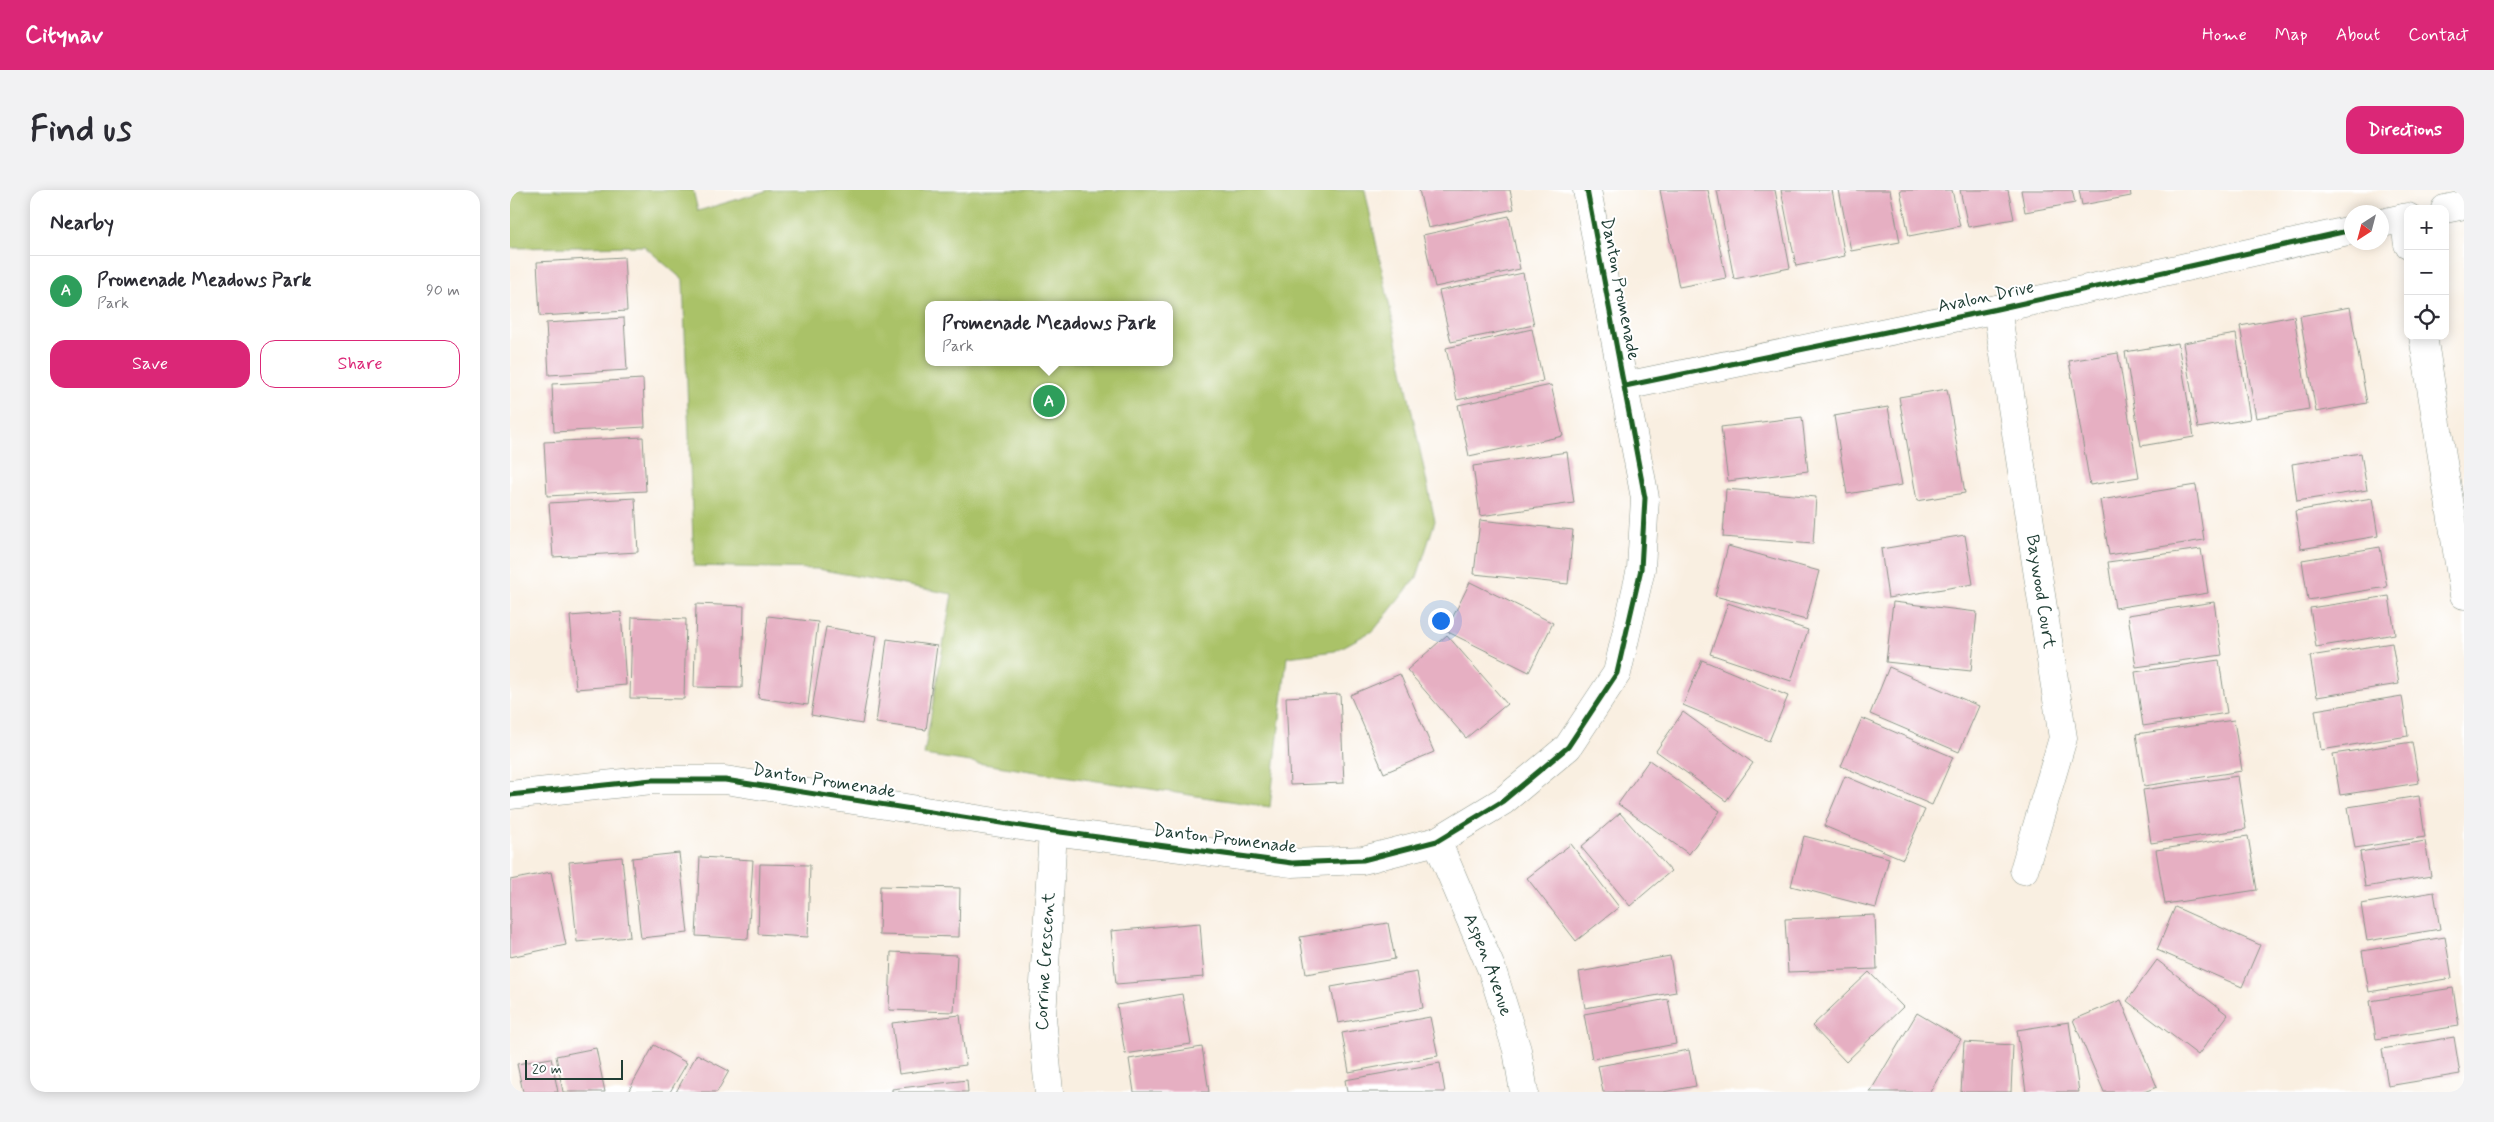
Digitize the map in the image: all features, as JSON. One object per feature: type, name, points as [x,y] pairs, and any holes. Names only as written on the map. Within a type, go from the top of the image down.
[{"type":"street","name":"Danton Promenade","points":[[510,795],[652,780],[725,780],[1053,831],[1292,863],[1363,860],[1437,842],[1503,801],[1568,747],[1617,673],[1640,569],[1645,498],[1587,190]]},
{"type":"street","points":[[2449,208],[2464,205]]},
{"type":"street","name":"Avalon Drive","points":[[1625,386],[1997,310],[2344,232]]},
{"type":"street","name":"Baywood Court","points":[[1997,310],[2063,738],[2024,870]]},
{"type":"street","points":[[2423,340],[2464,595]]},
{"type":"street","name":"Corrine Crescent","points":[[1049,1092],[1042,1017],[1053,831]]},
{"type":"street","name":"Aspen Avenue","points":[[1437,842],[1492,970],[1517,1050],[1524,1092]]},
{"type":"green space","points":[[510,190],[693,190],[698,211],[769,190],[1365,190],[1435,521],[1417,577],[1374,630],[1335,651],[1287,657],[1270,807],[924,755],[952,594],[818,569],[694,566],[683,280],[644,246],[510,248]]},
{"type":"building","points":[[1419,190],[1510,190],[1514,209],[1428,228]]},
{"type":"building","points":[[1660,190],[1708,190],[1726,278],[1679,287]]},
{"type":"building","points":[[1717,190],[1775,190],[1790,268],[1734,279]]},
{"type":"building","points":[[1781,190],[1832,190],[1845,256],[1796,266]]},
{"type":"building","points":[[1839,190],[1890,190],[1900,242],[1851,251]]},
{"type":"building","points":[[1900,190],[1952,190],[1960,226],[1909,236]]},
{"type":"building","points":[[1960,190],[2008,190],[2014,219],[1968,227]]},
{"type":"building","points":[[2021,190],[2072,190],[2075,203],[2025,212]]},
{"type":"building","points":[[2079,190],[2130,190],[2131,196],[2082,205]]},
{"type":"building","points":[[1509,216],[1520,269],[1435,287],[1423,235]]},
{"type":"building","points":[[624,257],[627,311],[540,316],[537,262]]},
{"type":"building","points":[[1523,273],[1534,325],[1451,342],[1439,291]]},
{"type":"building","points":[[2350,307],[2367,403],[2316,412],[2300,316]]},
{"type":"building","points":[[2294,316],[2309,409],[2256,418],[2240,326]]},
{"type":"building","points":[[624,318],[627,370],[549,375],[546,323]]},
{"type":"building","points":[[1532,329],[1543,381],[1457,400],[1446,348]]},
{"type":"building","points":[[2236,334],[2250,419],[2198,428],[2183,343]]},
{"type":"building","points":[[2178,343],[2194,437],[2141,446],[2125,352]]},
{"type":"building","points":[[2118,353],[2139,477],[2090,485],[2069,361]]},
{"type":"building","points":[[643,379],[645,427],[554,432],[552,384]]},
{"type":"building","points":[[1551,385],[1563,436],[1469,456],[1458,405]]},
{"type":"building","points":[[1947,389],[1965,493],[1917,501],[1899,397]]},
{"type":"building","points":[[1888,407],[1902,485],[1847,494],[1834,416]]},
{"type":"building","points":[[1802,417],[1808,471],[1728,481],[1721,427]]},
{"type":"building","points":[[643,437],[646,491],[547,496],[544,442]]},
{"type":"building","points":[[1567,452],[1574,503],[1480,516],[1473,466]]},
{"type":"building","points":[[2361,453],[2367,490],[2297,501],[2292,464]]},
{"type":"building","points":[[2196,485],[2204,540],[2109,555],[2100,500]]},
{"type":"building","points":[[1726,489],[1816,497],[1813,544],[1723,537]]},
{"type":"building","points":[[635,498],[638,552],[553,557],[549,503]]},
{"type":"building","points":[[2372,498],[2378,536],[2301,549],[2295,511]]},
{"type":"building","points":[[1480,520],[1573,530],[1568,584],[1474,574]]},
{"type":"building","points":[[1965,535],[1973,584],[1888,598],[1881,549]]},
{"type":"building","points":[[1728,546],[1819,571],[1806,620],[1715,596]]},
{"type":"building","points":[[2380,547],[2387,587],[2308,600],[2302,560]]},
{"type":"building","points":[[2201,549],[2208,593],[2115,608],[2108,562]]},
{"type":"building","points":[[1470,582],[1553,623],[1529,672],[1446,631]]},
{"type":"building","points":[[2389,596],[2395,634],[2316,647],[2310,608]]},
{"type":"building","points":[[1893,602],[1977,612],[1971,671],[1886,662]]},
{"type":"building","points":[[2214,602],[2222,655],[2136,667],[2128,615]]},
{"type":"building","points":[[1728,603],[1808,630],[1791,681],[1710,654]]},
{"type":"building","points":[[696,604],[744,606],[742,688],[694,687]]},
{"type":"building","points":[[621,612],[626,685],[576,689],[570,616]]},
{"type":"building","points":[[768,616],[818,622],[808,705],[758,698]]},
{"type":"building","points":[[632,617],[686,619],[684,699],[630,698]]},
{"type":"building","points":[[826,627],[877,636],[862,724],[811,715]]},
{"type":"building","points":[[1447,635],[1507,704],[1466,738],[1407,670]]},
{"type":"building","points":[[887,639],[937,646],[926,730],[876,723]]},
{"type":"building","points":[[2392,643],[2399,684],[2317,697],[2310,656]]},
{"type":"building","points":[[1702,660],[1788,696],[1769,741],[1683,705]]},
{"type":"building","points":[[2219,660],[2227,713],[2143,726],[2135,672]]},
{"type":"building","points":[[1889,667],[1979,706],[1959,752],[1870,714]]},
{"type":"building","points":[[1400,674],[1434,752],[1384,773],[1350,695]]},
{"type":"building","points":[[1340,694],[1344,783],[1290,785],[1286,697]]},
{"type":"building","points":[[2402,696],[2408,736],[2321,750],[2315,710]]},
{"type":"building","points":[[1683,712],[1753,763],[1726,801],[1656,751]]},
{"type":"building","points":[[1862,718],[1953,757],[1932,805],[1841,766]]},
{"type":"building","points":[[2234,720],[2242,771],[2144,786],[2136,734]]},
{"type":"building","points":[[2412,742],[2419,783],[2340,795],[2333,754]]},
{"type":"building","points":[[1649,760],[1720,811],[1689,854],[1618,804]]},
{"type":"building","points":[[1845,776],[1925,810],[1903,859],[1824,826]]},
{"type":"building","points":[[2238,776],[2246,829],[2151,843],[2143,790]]},
{"type":"building","points":[[2419,796],[2425,837],[2355,848],[2348,807]]},
{"type":"building","points":[[1620,813],[1671,871],[1630,906],[1581,847]]},
{"type":"building","points":[[1804,836],[1889,858],[1876,908],[1791,886]]},
{"type":"building","points":[[2248,836],[2257,890],[2165,904],[2156,850]]},
{"type":"building","points":[[2425,841],[2431,876],[2365,887],[2360,852]]},
{"type":"building","points":[[1571,844],[1619,907],[1576,941],[1527,878]]},
{"type":"building","points":[[679,853],[688,933],[641,938],[632,858]]},
{"type":"building","points":[[622,857],[630,937],[577,942],[569,862]]},
{"type":"building","points":[[700,857],[753,860],[748,939],[696,936]]},
{"type":"building","points":[[760,864],[810,865],[808,937],[758,934]]},
{"type":"building","points":[[551,872],[566,945],[510,957],[510,880]]},
{"type":"building","points":[[880,886],[960,888],[959,937],[879,935]]},
{"type":"building","points":[[2434,892],[2440,929],[2367,941],[2361,904]]},
{"type":"building","points":[[2175,907],[2260,945],[2242,987],[2157,950]]},
{"type":"building","points":[[1875,915],[1877,969],[1788,972],[1785,919]]},
{"type":"building","points":[[1200,923],[1204,977],[1116,984],[1111,931]]},
{"type":"building","points":[[1388,923],[1395,959],[1306,974],[1300,937]]},
{"type":"building","points":[[2445,937],[2452,978],[2369,992],[2362,951]]},
{"type":"building","points":[[891,952],[957,955],[954,1012],[889,1010]]},
{"type":"building","points":[[1670,956],[1676,992],[1585,1008],[1579,972]]},
{"type":"building","points":[[2157,960],[2228,1015],[2198,1055],[2127,1001]]},
{"type":"building","points":[[1417,972],[1423,1008],[1338,1023],[1331,987]]},
{"type":"building","points":[[1869,972],[1903,1007],[1846,1062],[1812,1026]]},
{"type":"building","points":[[2453,988],[2459,1026],[2376,1039],[2370,1001]]},
{"type":"building","points":[[1182,994],[1191,1044],[1125,1054],[1117,1005]]},
{"type":"building","points":[[1668,999],[1676,1044],[1592,1059],[1584,1014]]},
{"type":"building","points":[[2121,1000],[2157,1087],[2144,1092],[2104,1092],[2073,1020]]},
{"type":"building","points":[[1917,1013],[1961,1039],[1930,1092],[1870,1092]]},
{"type":"building","points":[[960,1015],[966,1065],[899,1074],[892,1023]]},
{"type":"building","points":[[1430,1017],[1438,1056],[1349,1072],[1342,1033]]},
{"type":"building","points":[[2069,1022],[2079,1092],[2026,1092],[2017,1030]]},
{"type":"building","points":[[2454,1037],[2460,1074],[2388,1086],[2382,1049]]},
{"type":"building","points":[[1964,1042],[2013,1045],[2011,1092],[1961,1092]]},
{"type":"building","points":[[654,1045],[687,1063],[670,1092],[628,1092]]},
{"type":"building","points":[[1202,1047],[1209,1092],[1134,1092],[1129,1059]]},
{"type":"building","points":[[596,1048],[605,1092],[563,1092],[556,1056]]},
{"type":"building","points":[[1689,1050],[1696,1086],[1663,1092],[1603,1092],[1598,1066]]},
{"type":"building","points":[[697,1054],[729,1071],[717,1092],[676,1092]]},
{"type":"building","points":[[551,1058],[558,1092],[523,1092],[517,1064]]},
{"type":"building","points":[[1440,1063],[1445,1092],[1347,1092],[1345,1080]]},
{"type":"building","points":[[967,1080],[968,1092],[892,1092],[892,1089]]},
{"type":"cycle path","points":[[510,795],[652,780],[725,780],[1053,831],[1292,863],[1363,860],[1437,841],[1503,801],[1568,747],[1617,673],[1641,569],[1645,498],[1587,190]]},
{"type":"cycle path","points":[[1625,386],[1997,309],[2344,232]]},
{"type":"place","name":"Promenade Meadows Park","points":[[1049,401]]}]
